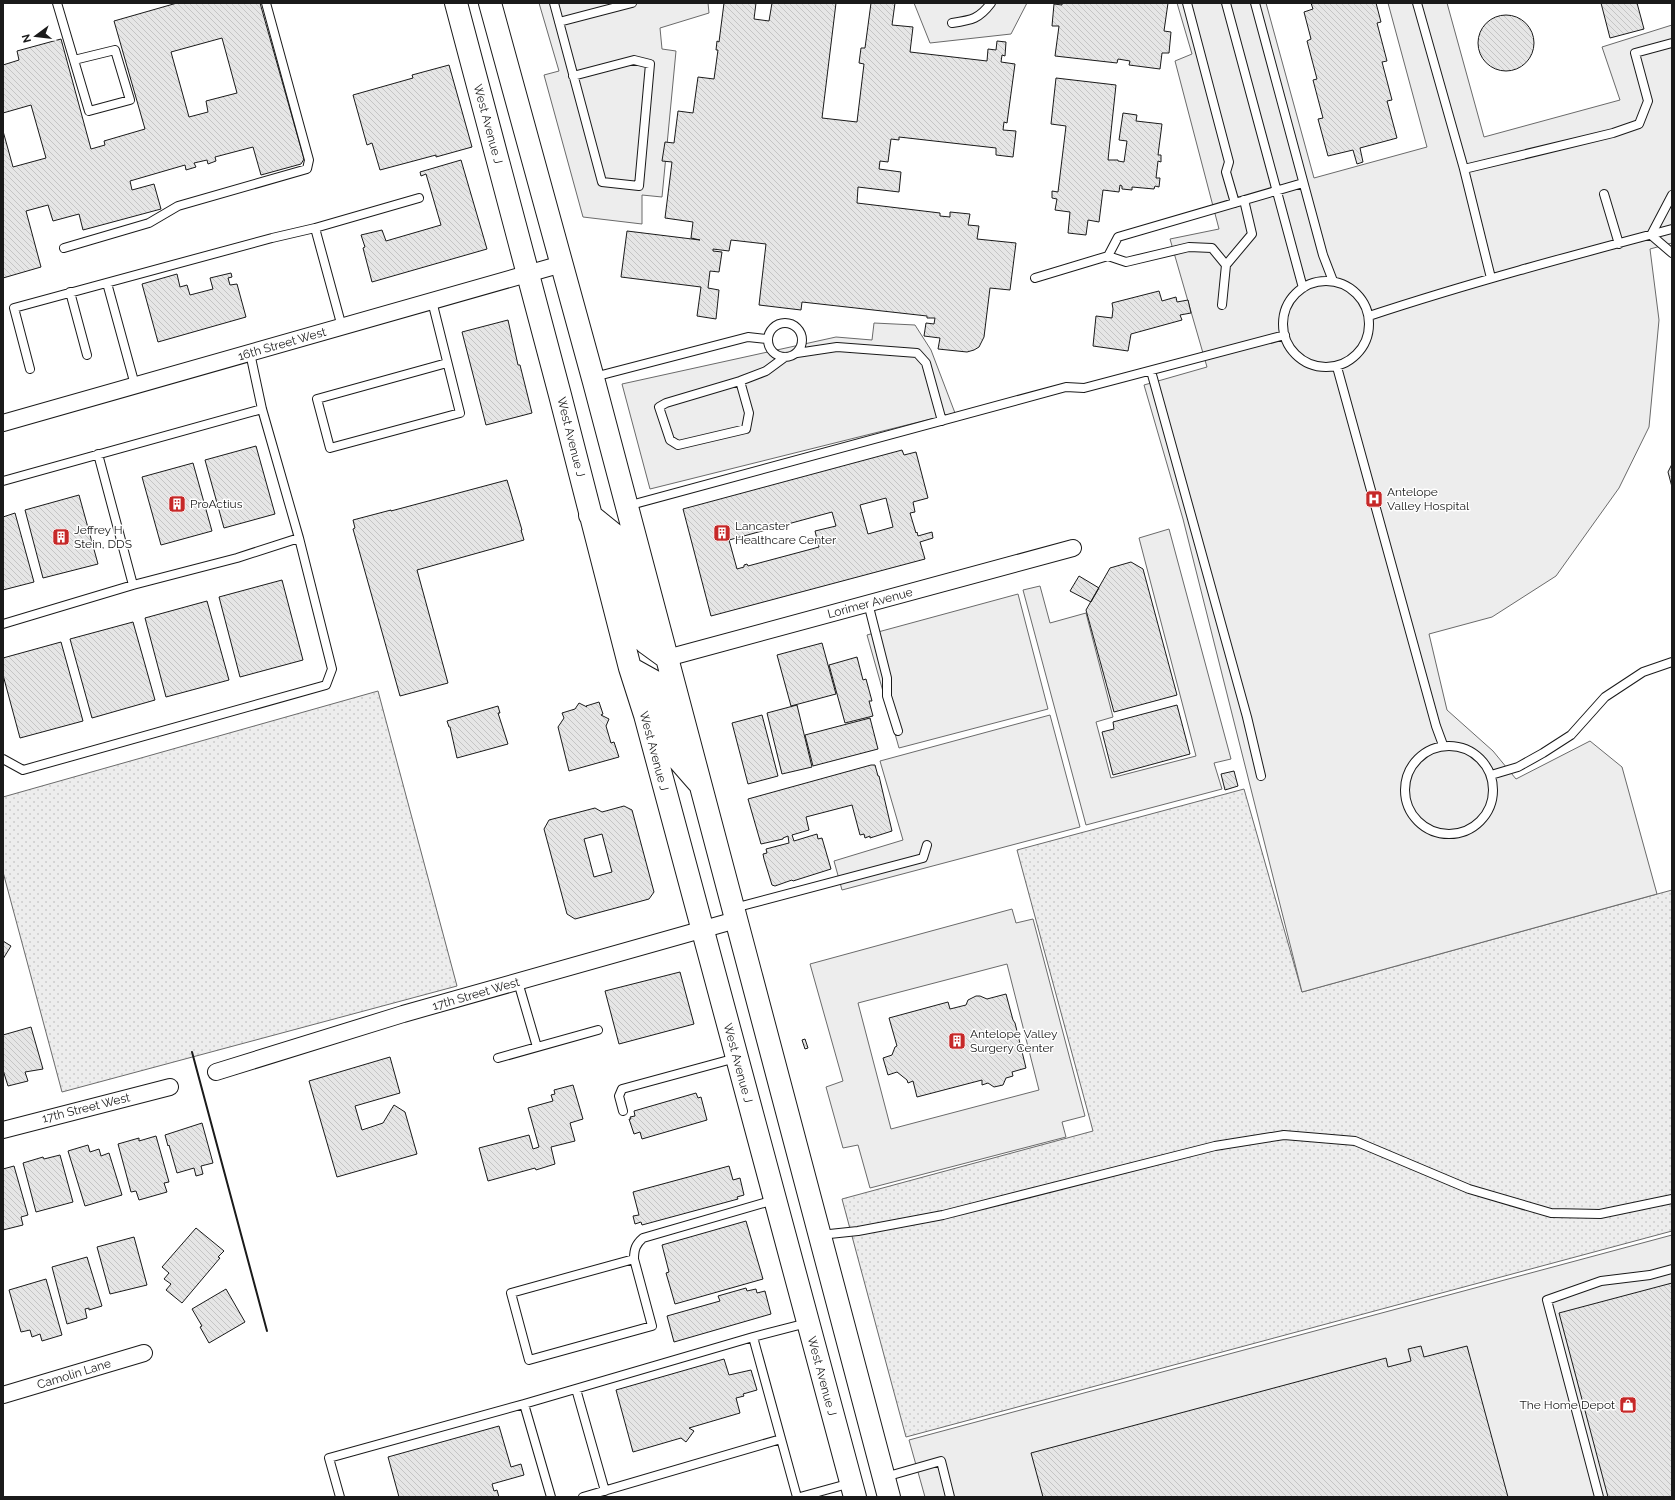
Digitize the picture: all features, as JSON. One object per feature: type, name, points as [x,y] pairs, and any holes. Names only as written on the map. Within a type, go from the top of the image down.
[{"type":"main road","name":"West Avenue J","points":[[456,3],[560,395],[630,668],[853,1490]]},
{"type":"main road","points":[[490,3],[593,378],[886,1487]]},
{"type":"main road","points":[[590,515],[616,536],[645,642],[667,658]]},
{"type":"main road","points":[[630,668],[657,683],[677,758],[700,784]]},
{"type":"main road","points":[[815,1349],[838,1361],[864,1457],[886,1487]]},
{"type":"main road","points":[[853,1490],[871,1497]]},
{"type":"street","name":"16th Street West","points":[[3,423],[562,264]]},
{"type":"street","name":"Lorimer Avenue","points":[[667,658],[1074,548]]},
{"type":"street","name":"17th Street West","points":[[216,1072],[403,1014],[702,930],[735,914]]},
{"type":"street","name":"17th Street West","points":[[3,1130],[170,1087]]},
{"type":"street","name":"Camolin Lane","points":[[4,1393],[144,1353]]},
{"type":"lane","points":[[57,3],[88,111],[130,100],[115,50],[74,60]]},
{"type":"lane","points":[[64,248],[149,223],[178,206],[307,169],[309,160],[266,3]]},
{"type":"lane","points":[[554,3],[573,76],[602,182],[639,186],[650,64],[634,60],[573,76]]},
{"type":"lane","points":[[559,22],[632,3]]},
{"type":"lane","points":[[952,23],[982,15],[991,3]]},
{"type":"lane","points":[[1187,3],[1229,162],[1226,172],[1235,203]]},
{"type":"lane","points":[[1226,3],[1303,288]]},
{"type":"lane","points":[[1255,3],[1323,255],[1333,281]]},
{"type":"lane","points":[[1417,3],[1464,169],[1491,278]]},
{"type":"lane","points":[[1464,169],[1613,133],[1639,124],[1648,101],[1635,52],[1672,43]]},
{"type":"lane","points":[[1108,256],[1118,237],[1303,183]]},
{"type":"lane","points":[[1604,194],[1619,244]]},
{"type":"lane","points":[[1651,235],[1672,195]]},
{"type":"lane","points":[[30,369],[14,308],[272,238],[315,228],[419,198]]},
{"type":"lane","points":[[1222,305],[1226,265],[1252,234],[1244,200]]},
{"type":"lane","points":[[315,228],[342,326]]},
{"type":"lane","points":[[1369,316],[1491,278],[1672,229]]},
{"type":"lane","points":[[1651,235],[1672,253]]},
{"type":"lane","points":[[1035,278],[1108,256],[1126,262],[1189,247],[1212,248],[1226,265]]},
{"type":"lane","points":[[1333,281],[1343,284],[1360,297],[1366,306],[1370,327],[1368,338],[1363,348],[1356,356],[1347,363],[1337,367],[1326,368],[1305,362],[1296,355],[1290,348],[1285,335],[1283,320],[1285,310],[1289,302],[1303,288],[1317,282],[1333,281]]},
{"type":"lane","points":[[107,282],[135,385]]},
{"type":"lane","points":[[70,292],[87,355]]},
{"type":"lane","points":[[432,301],[460,413],[330,448],[317,399],[447,363]]},
{"type":"lane","points":[[797,353],[802,343],[801,332],[793,324],[782,322],[776,324],[769,333],[768,344],[774,354],[784,357],[793,356],[797,353],[837,347],[917,353],[926,363],[942,421]]},
{"type":"lane","points":[[627,506],[1066,387],[1084,388],[1285,335]]},
{"type":"lane","points":[[593,378],[748,337],[768,338]]},
{"type":"lane","points":[[3,760],[23,770],[326,685],[332,670],[299,538],[262,409],[250,353]]},
{"type":"lane","points":[[740,381],[749,413],[746,428],[678,445],[670,440],[659,407],[666,403],[740,381],[766,371],[784,357]]},
{"type":"lane","points":[[1337,367],[1436,726],[1443,745]]},
{"type":"lane","points":[[1151,371],[1247,717],[1261,776]]},
{"type":"lane","points":[[3,481],[262,409]]},
{"type":"lane","points":[[98,454],[133,585]]},
{"type":"lane","points":[[3,624],[133,585],[237,558],[299,538]]},
{"type":"lane","points":[[868,603],[887,678],[887,696],[898,731]]},
{"type":"lane","points":[[1492,775],[1518,767],[1543,753],[1571,735],[1605,697],[1643,672],[1672,662]]},
{"type":"lane","points":[[1443,745],[1459,746],[1473,752],[1481,758],[1492,775],[1494,786],[1493,797],[1485,816],[1478,824],[1469,830],[1458,834],[1442,834],[1427,828],[1418,822],[1407,804],[1405,782],[1409,771],[1415,761],[1433,748],[1443,745]]},
{"type":"lane","points":[[735,914],[923,858],[927,845]]},
{"type":"lane","points":[[518,982],[537,1047]]},
{"type":"lane","points":[[498,1058],[598,1030]]},
{"type":"lane","points":[[623,1111],[619,1096],[622,1089],[736,1058]]},
{"type":"lane","points":[[819,1235],[858,1231],[943,1214],[1215,1146],[1284,1135],[1354,1141],[1469,1189],[1551,1213],[1600,1214],[1672,1199]]},
{"type":"lane","points":[[634,1259],[511,1293],[529,1360],[652,1326],[634,1259],[634,1249],[637,1243],[643,1238],[775,1200]]},
{"type":"lane","points":[[1599,1497],[1547,1300],[1601,1282],[1650,1275],[1672,1269]]},
{"type":"lane","points":[[340,1497],[329,1458],[524,1404],[753,1337],[808,1323]]},
{"type":"lane","points":[[753,1337],[781,1439],[799,1497],[853,1490]]},
{"type":"lane","points":[[576,1389],[605,1491]]},
{"type":"lane","points":[[524,1404],[551,1497]]},
{"type":"lane","points":[[583,1497],[781,1439]]},
{"type":"lane","points":[[886,1487],[941,1461],[950,1497]]},
{"type":"shaded area","points":[[539,3],[708,3],[709,13],[660,28],[662,49],[676,51],[662,197],[642,195],[642,224],[583,217],[544,75],[559,71]]},
{"type":"shaded area","points":[[914,3],[1027,3],[1011,34],[930,43]]},
{"type":"shaded area","points":[[1177,3],[1266,3],[1314,178],[1427,147],[1388,3],[1447,3],[1484,137],[1620,100],[1602,47],[1672,25],[1672,243],[1650,249],[1659,320],[1649,427],[1619,488],[1556,576],[1492,617],[1429,634],[1447,710],[1493,751],[1516,779],[1590,741],[1622,767],[1657,894],[1302,992],[1183,519],[1144,385],[1207,367],[1170,239],[1219,229],[1175,61],[1192,54]]},
{"type":"shaded area","points":[[874,323],[915,325],[931,350],[955,413],[650,489],[622,384],[836,337],[872,340]]},
{"type":"shaded area","points":[[1169,529],[1231,759],[1214,763],[1222,789],[1086,825],[1023,590],[1040,586],[1050,623],[1086,613],[1113,717],[1096,722],[1111,778],[1196,756],[1139,538]]},
{"type":"shaded area","points":[[1018,594],[1048,709],[899,748],[867,635]]},
{"type":"shaded area","points":[[378,691],[457,986],[62,1092],[3,872],[3,797]]},
{"type":"shaded area","points":[[1050,715],[1080,827],[842,890],[834,861],[903,840],[880,761]]},
{"type":"shaded area","points":[[1244,789],[1302,992],[1672,890],[1672,1231],[906,1437],[842,1199],[1093,1131],[1017,850]]},
{"type":"shaded area","points":[[1012,909],[1016,923],[1033,919],[1085,1116],[1062,1122],[1066,1137],[870,1188],[858,1145],[843,1148],[826,1087],[843,1081],[810,964]],"holes":[[[1007,964],[1039,1090],[891,1129],[858,1003]]]},
{"type":"shaded area","points":[[1672,1235],[1672,1497],[925,1497],[909,1440]]},
{"type":"building","points":[[177,3],[260,3],[304,159],[301,164],[261,175],[253,147],[215,157],[216,161],[208,164],[207,160],[194,163],[196,167],[186,170],[185,165],[130,181],[132,190],[154,184],[161,209],[83,230],[79,214],[53,221],[48,205],[26,211],[41,267],[3,278],[3,131],[13,167],[46,158],[31,105],[3,113],[3,65],[19,60],[17,51],[61,39],[91,149],[105,145],[104,141],[145,129],[114,21]],"holes":[[[222,38],[237,93],[206,101],[208,112],[189,117],[171,52]]]},
{"type":"building","points":[[724,3],[756,3],[754,19],[769,21],[772,3],[836,3],[822,118],[857,122],[864,64],[859,63],[861,48],[865,48],[871,3],[895,3],[892,25],[913,27],[910,52],[987,61],[988,49],[996,50],[997,41],[1006,42],[1005,56],[1002,55],[1001,62],[1015,64],[1007,123],[1004,122],[1003,130],[1016,131],[1013,157],[996,155],[996,148],[899,137],[899,140],[891,139],[888,162],[880,161],[879,169],[901,172],[899,192],[858,187],[857,203],[940,213],[940,216],[950,217],[950,212],[970,214],[968,225],[979,226],[977,239],[1016,243],[1010,290],[990,288],[984,337],[979,347],[967,352],[938,349],[940,338],[924,336],[926,323],[934,324],[935,318],[927,318],[927,316],[802,302],[801,310],[759,305],[766,244],[731,240],[729,251],[713,249],[713,251],[722,252],[719,272],[710,271],[708,288],[719,290],[716,319],[697,316],[701,287],[621,277],[627,231],[700,240],[691,238],[693,222],[665,218],[672,162],[662,161],[665,142],[674,143],[678,111],[693,113],[698,77],[714,79],[718,50],[716,50],[717,41],[719,42]]},
{"type":"building","points":[[1062,3],[1168,3],[1164,31],[1171,32],[1169,53],[1162,53],[1160,69],[1129,65],[1130,61],[1118,59],[1117,63],[1055,56],[1059,26],[1052,26],[1054,4],[1062,5]]},
{"type":"building","points":[[1311,3],[1376,3],[1381,22],[1377,23],[1387,61],[1382,62],[1392,100],[1387,101],[1397,138],[1360,148],[1363,162],[1357,164],[1353,150],[1328,156],[1318,119],[1323,118],[1313,80],[1317,79],[1307,41],[1311,39],[1304,12],[1313,9]]},
{"type":"building","points":[[1601,3],[1637,3],[1644,29],[1610,38]]},
{"type":"building","points":[[1500,15],[1512,15],[1522,19],[1530,27],[1534,37],[1534,49],[1530,59],[1522,67],[1512,71],[1500,71],[1490,67],[1482,59],[1478,49],[1478,37],[1482,27],[1490,19]]},
{"type":"building","points":[[449,65],[472,147],[380,170],[372,143],[367,145],[353,95],[413,78],[412,75]]},
{"type":"building","points":[[1056,78],[1116,85],[1108,160],[1118,160],[1124,162],[1127,141],[1119,140],[1123,113],[1137,115],[1136,121],[1162,124],[1158,155],[1161,155],[1161,162],[1158,161],[1156,178],[1160,178],[1159,187],[1155,186],[1154,189],[1132,187],[1132,190],[1122,189],[1122,186],[1120,185],[1119,192],[1103,190],[1099,222],[1088,220],[1086,235],[1068,233],[1070,212],[1055,210],[1057,199],[1052,198],[1052,191],[1058,192],[1066,126],[1051,124]]},
{"type":"building","points":[[461,160],[487,249],[372,282],[361,235],[382,230],[386,241],[441,225],[426,174],[421,176],[420,172]]},
{"type":"building","points":[[231,273],[232,277],[228,278],[230,285],[237,284],[246,317],[158,342],[142,284],[177,274],[180,287],[187,285],[190,295],[213,289],[210,278]]},
{"type":"building","points":[[1159,291],[1162,301],[1176,297],[1177,302],[1188,300],[1191,313],[1180,315],[1182,320],[1131,334],[1128,351],[1093,346],[1096,316],[1112,318],[1112,303]]},
{"type":"building","points":[[508,320],[518,365],[520,365],[532,413],[486,425],[462,332]]},
{"type":"building","points":[[256,446],[275,514],[224,528],[205,460]]},
{"type":"building","name":"Lancaster Healthcare Center","points":[[902,450],[904,455],[916,452],[928,498],[913,502],[915,512],[910,513],[916,533],[917,532],[918,536],[932,532],[933,538],[920,542],[925,559],[711,616],[683,509]],"holes":[[[886,498],[893,527],[868,534],[860,505]],[[832,512],[836,526],[815,531],[819,547],[748,566],[747,564],[744,565],[744,567],[737,569],[729,540]]]},
{"type":"building","name":"ProActius","points":[[193,463],[212,531],[161,545],[142,477]]},
{"type":"building","points":[[1672,464],[1672,487],[1668,472]]},
{"type":"building","points":[[507,480],[524,540],[417,570],[448,683],[400,696],[353,529],[355,528],[353,520]]},
{"type":"building","name":"Jeffrey H Stein, DDS","points":[[79,495],[98,564],[43,578],[25,510]]},
{"type":"building","points":[[15,513],[34,582],[3,590],[3,517]]},
{"type":"building","points":[[1131,562],[1143,569],[1177,695],[1114,712],[1086,610],[1110,568]]},
{"type":"building","points":[[1079,576],[1099,588],[1091,602],[1070,591]]},
{"type":"building","points":[[282,580],[303,660],[240,677],[219,597]]},
{"type":"building","points":[[207,601],[229,680],[166,697],[145,618]]},
{"type":"building","points":[[133,622],[155,700],[92,718],[70,639]]},
{"type":"building","points":[[61,642],[83,721],[20,738],[3,675],[3,658]]},
{"type":"building","points":[[822,643],[836,694],[791,706],[777,655]]},
{"type":"building","points":[[857,657],[863,680],[866,679],[872,701],[869,701],[873,716],[845,723],[829,665]]},
{"type":"building","points":[[599,702],[603,714],[601,715],[609,719],[606,726],[611,743],[614,742],[619,757],[569,771],[558,727],[564,718],[562,713],[575,709],[579,703],[587,707],[586,706]]},
{"type":"building","points":[[797,705],[812,767],[782,774],[767,713]]},
{"type":"building","points":[[1177,705],[1190,754],[1113,775],[1102,732],[1114,729],[1113,722]]},
{"type":"building","points":[[498,706],[500,713],[498,713],[508,744],[457,758],[450,727],[447,721]]},
{"type":"building","points":[[762,715],[778,776],[748,784],[732,723]]},
{"type":"building","points":[[870,718],[878,749],[813,766],[805,735]]},
{"type":"building","points":[[875,765],[879,776],[892,831],[870,838],[870,836],[865,838],[864,834],[860,835],[852,805],[806,817],[809,830],[792,835],[794,841],[817,834],[818,839],[822,838],[831,869],[775,886],[772,885],[763,854],[767,853],[766,849],[789,843],[788,836],[783,839],[761,844],[748,799]]},
{"type":"building","points":[[1234,771],[1238,786],[1225,790],[1221,774]]},
{"type":"building","points":[[624,806],[632,810],[654,892],[649,899],[575,919],[567,914],[544,829],[549,820],[595,808],[602,812]],"holes":[[[602,834],[612,872],[594,877],[584,839]]]},
{"type":"building","points":[[3,941],[11,946],[3,959]]},
{"type":"building","points":[[680,972],[694,1024],[619,1044],[605,991]]},
{"type":"building","name":"Antelope Valley Surgery Center","points":[[1006,994],[1026,1068],[1012,1072],[1013,1076],[1006,1078],[1003,1085],[994,1087],[988,1083],[982,1085],[982,1080],[917,1097],[913,1081],[908,1083],[907,1080],[897,1072],[888,1075],[883,1058],[892,1055],[895,1047],[897,1046],[889,1018],[948,1002],[950,1009],[966,1005],[968,1000],[976,996],[987,999]]},
{"type":"building","points":[[31,1027],[43,1069],[25,1072],[28,1081],[8,1086],[3,1070],[3,1035]]},
{"type":"building","points":[[805,1039],[808,1048],[805,1049],[802,1040]]},
{"type":"building","points":[[390,1057],[400,1093],[355,1106],[362,1130],[383,1123],[394,1105],[405,1112],[417,1154],[337,1177],[309,1081]]},
{"type":"building","points":[[573,1085],[583,1119],[570,1123],[575,1141],[551,1147],[555,1164],[488,1181],[479,1148],[529,1135],[533,1149],[539,1147],[528,1108],[553,1101],[551,1095],[555,1094],[554,1090]]},
{"type":"building","points":[[696,1093],[698,1098],[701,1097],[707,1120],[642,1139],[640,1132],[634,1134],[629,1119],[631,1119],[630,1117],[635,1116],[634,1111]]},
{"type":"building","points":[[202,1123],[213,1163],[201,1166],[203,1174],[196,1176],[194,1168],[177,1173],[165,1135]]},
{"type":"building","points":[[156,1136],[169,1182],[164,1183],[167,1192],[139,1200],[136,1191],[131,1192],[118,1144],[139,1138],[139,1141]]},
{"type":"building","points":[[88,1145],[90,1152],[99,1149],[101,1156],[109,1153],[122,1195],[85,1206],[68,1151]]},
{"type":"building","points":[[60,1155],[73,1202],[36,1212],[23,1163],[43,1157],[44,1159]]},
{"type":"building","points":[[14,1166],[28,1215],[21,1217],[23,1225],[3,1230],[3,1169]]},
{"type":"building","points":[[729,1166],[733,1180],[740,1178],[744,1195],[737,1197],[738,1199],[642,1225],[641,1222],[635,1224],[633,1216],[639,1215],[633,1192]]},
{"type":"building","points":[[746,1221],[763,1279],[675,1304],[666,1273],[669,1272],[662,1245]]},
{"type":"building","points":[[196,1228],[224,1251],[218,1257],[220,1258],[182,1303],[166,1290],[171,1284],[164,1279],[169,1273],[162,1267]]},
{"type":"building","points":[[134,1237],[147,1285],[110,1294],[97,1247]]},
{"type":"building","points":[[87,1257],[102,1306],[89,1310],[89,1308],[85,1309],[87,1318],[67,1324],[52,1267]]},
{"type":"building","points":[[46,1279],[62,1335],[42,1341],[40,1334],[32,1337],[30,1330],[21,1332],[9,1290]]},
{"type":"building","name":"The Home Depot","points":[[1672,1283],[1672,1497],[1608,1497],[1559,1313]]},
{"type":"building","points":[[746,1288],[747,1291],[756,1289],[757,1293],[765,1291],[771,1314],[674,1342],[667,1316],[720,1301],[718,1296]]},
{"type":"building","points":[[226,1289],[245,1322],[209,1343],[200,1327],[202,1326],[192,1309]]},
{"type":"building","points":[[1421,1346],[1424,1357],[1467,1346],[1508,1497],[1043,1497],[1031,1453],[1386,1358],[1388,1367],[1411,1361],[1408,1349]]},
{"type":"building","points":[[724,1359],[729,1375],[751,1370],[757,1390],[743,1394],[744,1396],[736,1398],[740,1413],[689,1428],[694,1431],[686,1442],[681,1438],[633,1452],[616,1390]]},
{"type":"building","points":[[499,1426],[511,1467],[521,1464],[524,1475],[492,1484],[494,1491],[497,1490],[499,1497],[399,1497],[388,1457]]},
{"type":"wall","points":[[192,1052],[267,1331]]},
{"type":"place","name":"Antelope Valley Hospital","points":[[1374,499]]},
{"type":"place","name":"ProActius","points":[[177,504]]},
{"type":"place","name":"Lancaster Healthcare Center","points":[[722,533]]},
{"type":"place","name":"Jeffrey H Stein, DDS","points":[[61,537]]},
{"type":"place","name":"Antelope Valley Surgery Center","points":[[957,1041]]},
{"type":"place","name":"The Home Depot","points":[[1628,1405]]}]
